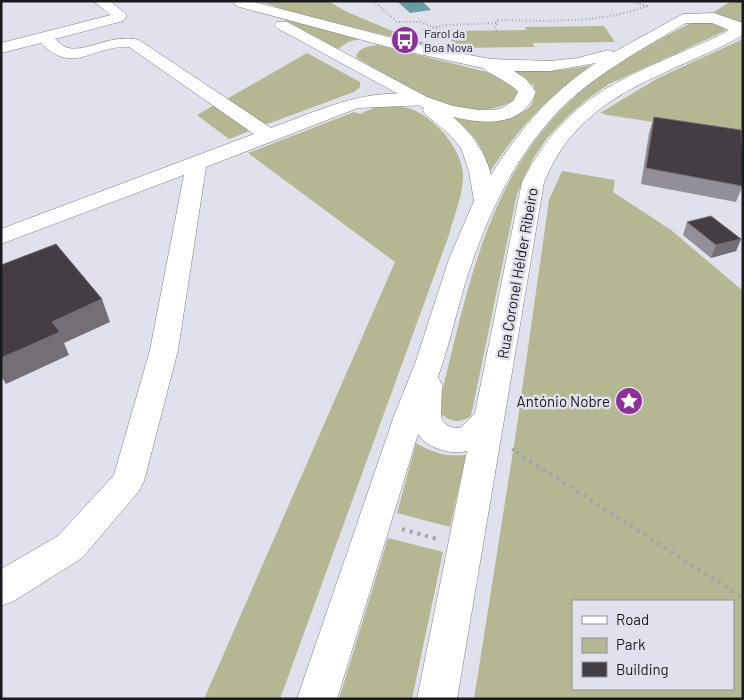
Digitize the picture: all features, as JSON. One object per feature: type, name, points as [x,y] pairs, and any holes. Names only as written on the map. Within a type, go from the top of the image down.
[{"type":"main road","points":[[1,48],[118,18],[120,15],[100,1]]},
{"type":"main road","points":[[239,2],[468,61],[515,78],[527,92],[525,99],[510,112],[484,116],[444,110],[421,101],[239,2]]},
{"type":"main road","points":[[683,20],[717,4]]},
{"type":"main road","name":"Rua Coronel Hélder Ribeiro","points":[[316,699],[374,521],[430,361],[461,259],[485,201],[520,144],[539,120],[588,76],[633,46],[683,20],[714,18],[735,26],[740,30],[610,92],[586,109],[543,160],[533,182],[437,699]]},
{"type":"main road","points":[[44,37],[58,50],[66,54],[78,53],[124,41],[134,43],[269,136]]},
{"type":"main road","points":[[342,58],[346,50],[364,42],[382,40]]},
{"type":"main road","points":[[468,61],[520,67],[551,67],[592,61],[633,46]]},
{"type":"main road","points":[[355,103],[376,83],[376,77]]},
{"type":"main road","points":[[1,237],[355,103],[388,100],[421,101],[468,141],[477,159],[485,201]]},
{"type":"main road","points":[[1,589],[70,547],[128,481],[164,350],[196,164]]},
{"type":"main road","points":[[430,361],[426,418],[431,429],[441,438],[465,440],[473,435],[491,415]]},
{"type":"path","points":[[378,1],[375,2],[397,22],[409,21],[438,27]]},
{"type":"path","points":[[497,31],[495,26],[496,20],[587,19],[615,16],[647,6],[629,1]]},
{"type":"path","points":[[416,31],[446,25],[497,23]]},
{"type":"path","points":[[508,447],[743,598]]},
{"type":"path","points":[[374,521],[466,547]]},
{"type":"green space","points":[[260,1],[328,1],[347,12],[407,37],[449,51],[288,11]]},
{"type":"green space","points":[[731,1],[743,1],[743,21],[741,23],[711,14]]},
{"type":"green space","points":[[281,18],[360,39],[348,42],[338,49]]},
{"type":"green space","points":[[695,21],[712,22],[726,28],[725,31],[609,84],[569,115],[547,138],[533,159],[517,194],[471,416],[459,421],[445,417],[441,414],[439,404],[458,326],[481,248],[496,210],[514,174],[535,140],[576,95],[608,71]]},
{"type":"green space","points":[[604,26],[615,42],[533,43],[534,47],[453,48],[449,31],[526,30],[525,27]]},
{"type":"green space","points":[[743,39],[743,136],[600,113],[658,78]]},
{"type":"green space","points":[[378,45],[495,74],[512,82],[518,91],[514,100],[495,108],[475,110],[455,107],[434,100],[414,90],[358,59],[356,56],[362,49]]},
{"type":"green space","points":[[307,53],[360,82],[360,87],[354,92],[262,126],[225,100]]},
{"type":"green space","points":[[592,65],[561,89],[536,113],[501,155],[490,172],[476,140],[451,117],[471,119],[498,118],[522,112],[530,106],[534,98],[534,86],[507,70],[562,70]]},
{"type":"green space","points":[[216,104],[252,130],[229,139],[197,115]]},
{"type":"green space","points":[[380,105],[407,108],[420,113],[439,128],[454,147],[459,158],[463,179],[449,235],[280,699],[204,699],[395,262],[248,153],[354,112],[360,114]]},
{"type":"green space","points":[[562,171],[615,180],[613,192],[671,230],[743,291],[743,699],[474,699],[517,426],[549,200]]},
{"type":"green space","points":[[416,443],[440,454],[466,455],[450,527],[397,513]]},
{"type":"green space","points":[[388,538],[443,552],[412,699],[339,699]]},
{"type":"water","points":[[422,1],[431,10],[410,13],[398,2]]},
{"type":"building","points":[[654,117],[741,130],[743,149],[742,186],[646,168]]},
{"type":"building","points":[[711,216],[741,239],[716,245],[687,222]]},
{"type":"building","points":[[56,244],[102,299],[52,322],[60,332],[1,358],[1,265]]},
{"type":"place","name":"Farol da Boa Nova","points":[[405,40]]},
{"type":"place","name":"António Nobre","points":[[629,401]]}]
